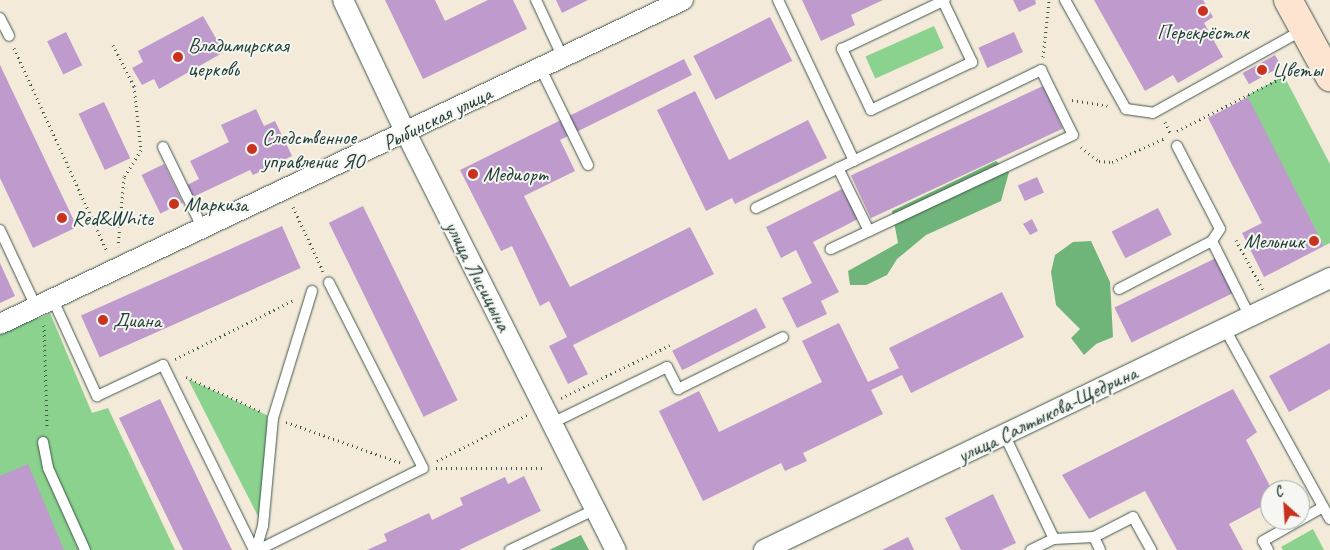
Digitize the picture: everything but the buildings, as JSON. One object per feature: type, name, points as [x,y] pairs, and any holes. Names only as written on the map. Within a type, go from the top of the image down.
[{"type":"main road","points":[[1288,0],[1330,77]]},
{"type":"street","name":"улица Лисицына","points":[[343,0],[406,134],[616,550]]},
{"type":"street","name":"Рыбинская улица","points":[[0,324],[406,134],[683,0]]},
{"type":"street","name":"улица Салтыкова-Щедрина","points":[[764,550],[1330,278]]},
{"type":"lane","points":[[536,0],[563,58]]},
{"type":"lane","points":[[778,0],[854,161]]},
{"type":"lane","points":[[944,0],[972,62],[871,110],[842,49],[944,0]]},
{"type":"lane","points":[[1065,0],[1126,109],[1153,113],[1304,30]]},
{"type":"lane","points":[[0,18],[9,36]]},
{"type":"lane","points":[[541,69],[588,165]]},
{"type":"lane","points":[[756,208],[1041,70],[1073,135],[831,249]]},
{"type":"lane","points":[[1118,289],[1212,241],[1220,229],[1177,146]]},
{"type":"lane","points":[[163,148],[203,229]]},
{"type":"lane","points":[[838,168],[870,231]]},
{"type":"lane","points":[[0,230],[97,396],[163,365],[256,550]]},
{"type":"lane","points":[[1212,241],[1250,316]]},
{"type":"lane","points":[[256,550],[423,468],[329,283]]},
{"type":"lane","points":[[256,550],[263,526],[273,418],[312,291]]},
{"type":"lane","points":[[1224,329],[1330,519]]},
{"type":"lane","points":[[552,423],[667,367],[678,389],[783,337]]},
{"type":"lane","points":[[1004,434],[1054,539]]},
{"type":"lane","points":[[43,442],[48,468],[85,550]]},
{"type":"lane","points":[[1268,550],[1263,541],[1324,508]]},
{"type":"lane","points":[[510,550],[596,510]]},
{"type":"lane","points":[[1031,550],[1054,539],[1094,538],[1134,517],[1151,550]]},
{"type":"lane","points":[[1094,538],[1100,550]]},
{"type":"path","points":[[1041,70],[1049,0]]},
{"type":"path","points":[[9,36],[116,270]]},
{"type":"path","points":[[113,45],[134,86],[141,150],[124,177],[116,270]]},
{"type":"path","points":[[1073,135],[1081,147],[1100,161],[1112,162],[1291,73]]},
{"type":"path","points":[[1054,97],[1126,109]]},
{"type":"path","points":[[1158,110],[1177,146]]},
{"type":"path","points":[[1236,240],[1271,306]]},
{"type":"path","points":[[43,442],[49,421],[44,304]]},
{"type":"path","points":[[423,468],[546,468]]},
{"type":"green space","points":[[934,26],[944,48],[875,78],[865,57]]},
{"type":"green space","points":[[1284,76],[1330,164],[1330,243],[1324,246],[1246,96]]},
{"type":"green space","points":[[996,161],[1009,172],[1001,201],[926,235],[897,259],[887,275],[866,285],[850,285],[848,271],[898,243],[892,211]]},
{"type":"green space","points":[[1091,241],[1110,282],[1113,337],[1096,344],[1084,355],[1071,338],[1080,329],[1056,305],[1051,272],[1055,255],[1073,242]]},
{"type":"green space","points":[[50,313],[92,413],[108,408],[175,550],[0,550],[0,330],[37,314],[38,319]]},
{"type":"green space","points":[[188,379],[273,418],[263,526]]},
{"type":"green space","points":[[1313,529],[1324,550],[1283,550],[1281,547]]},
{"type":"green space","points":[[581,535],[589,550],[549,550]]},
{"type":"place","name":"Перекрёсток","points":[[1203,11]]},
{"type":"place","name":"Владимирская церковь","points":[[178,57]]},
{"type":"place","name":"Цветы","points":[[1262,70]]},
{"type":"place","name":"Следственное управление ЯО","points":[[252,149]]},
{"type":"place","name":"Медиорт","points":[[473,174]]},
{"type":"place","name":"Маркиза","points":[[174,204]]},
{"type":"place","name":"Red&White","points":[[62,218]]},
{"type":"place","name":"Мельник","points":[[1314,241]]},
{"type":"place","name":"Диана","points":[[103,320]]}]
